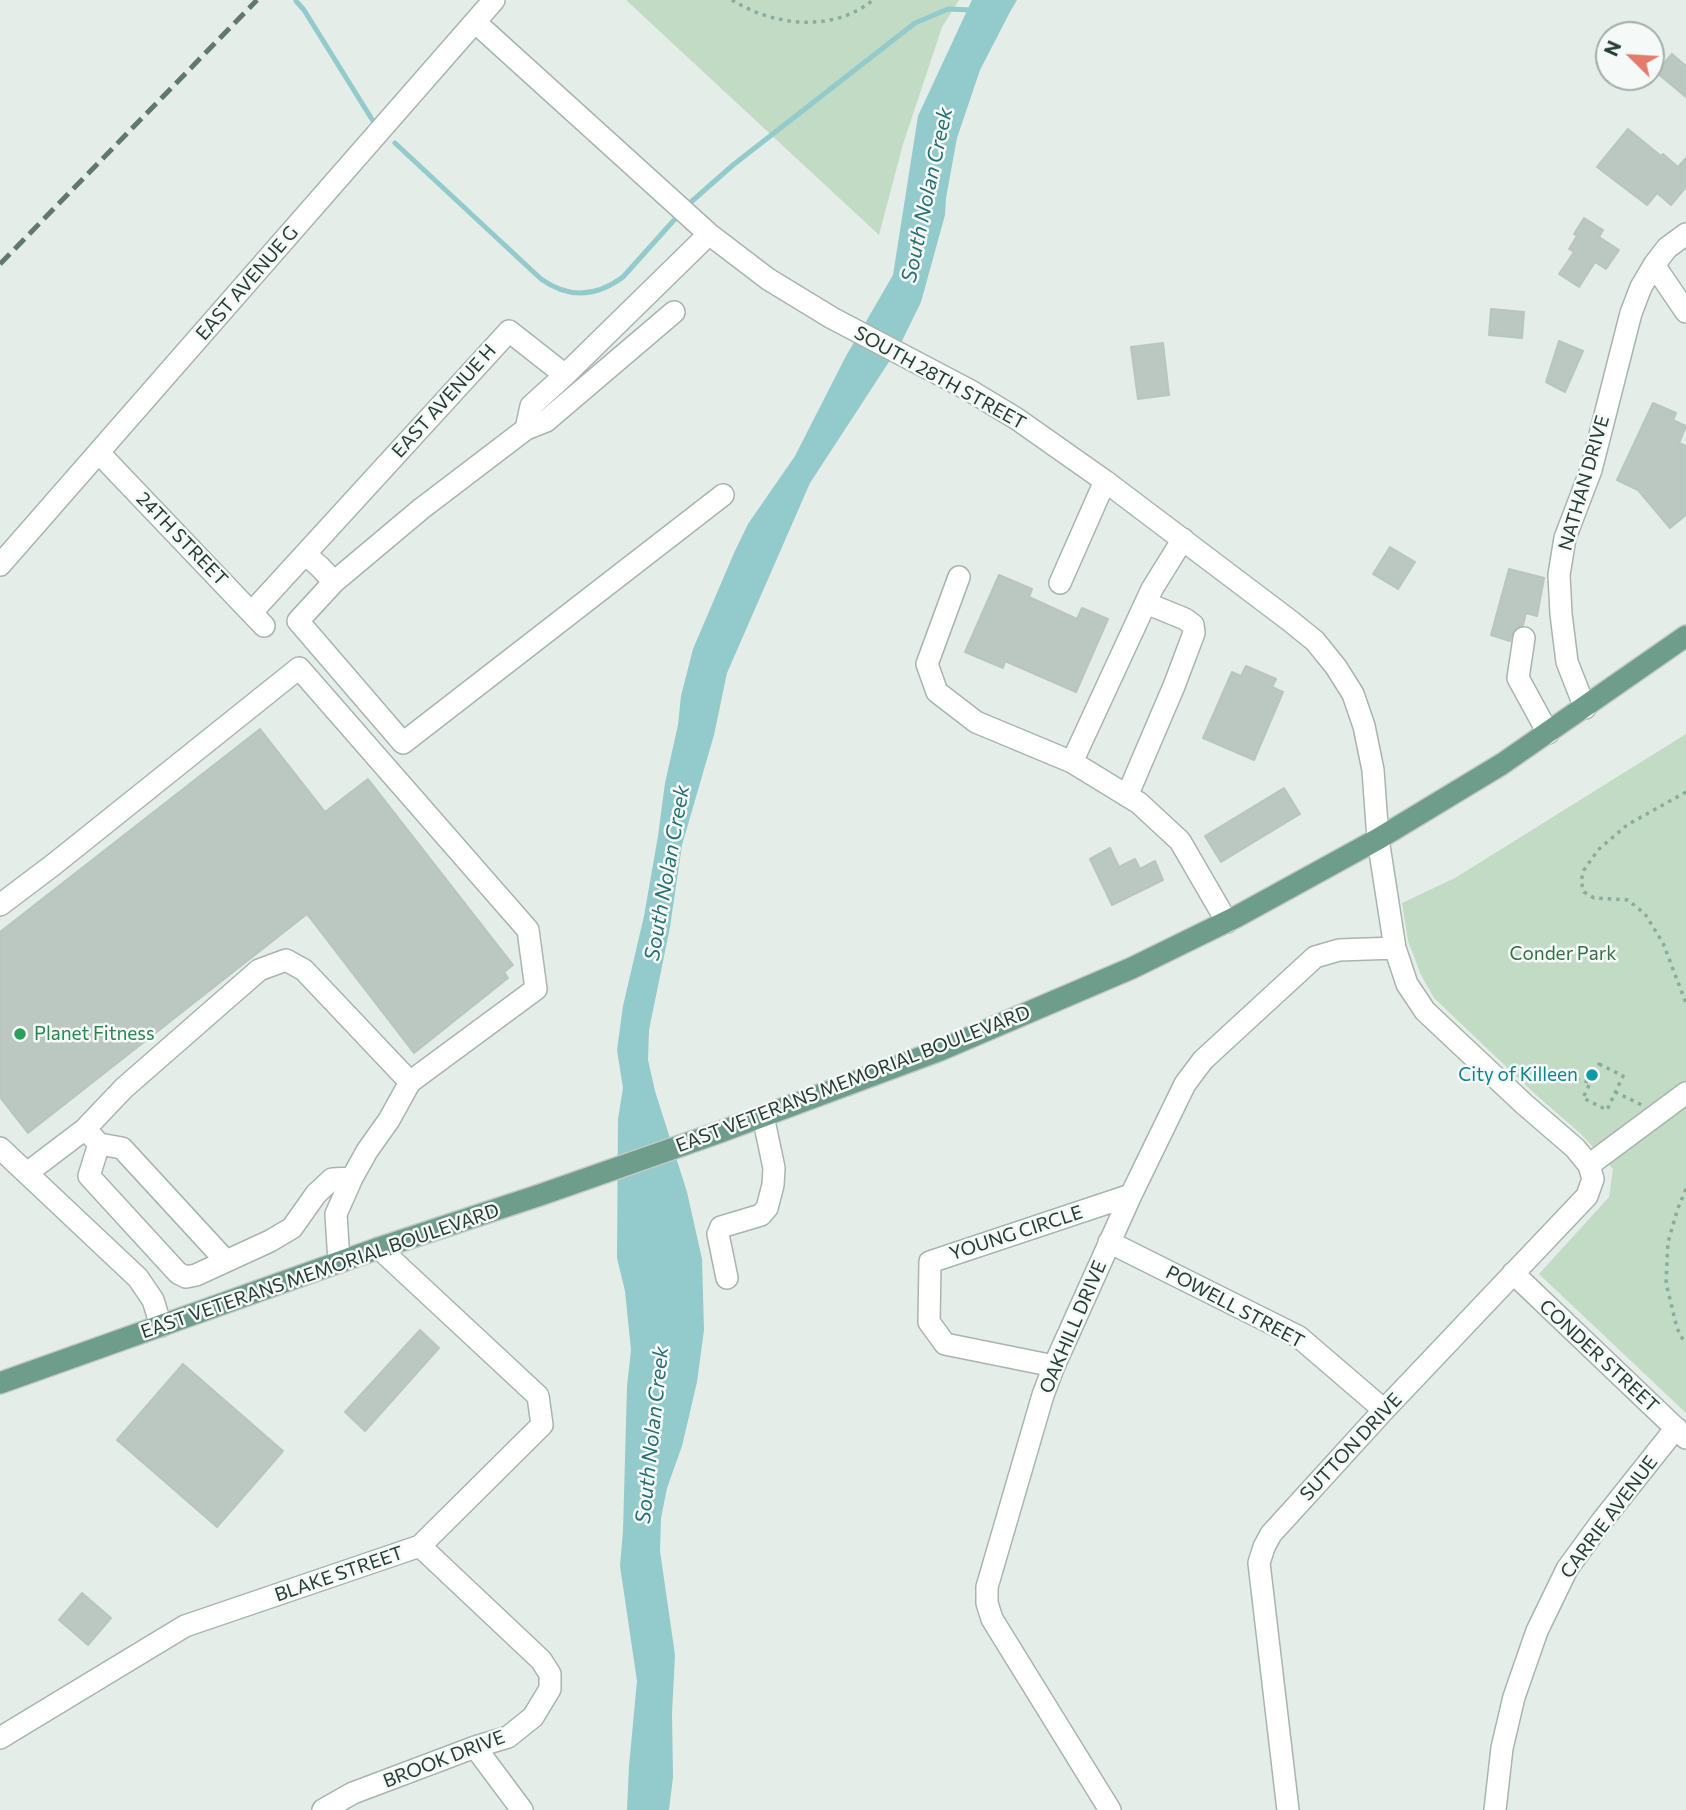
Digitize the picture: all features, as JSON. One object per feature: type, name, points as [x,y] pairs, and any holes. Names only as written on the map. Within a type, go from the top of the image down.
[{"type":"main road","name":"EAST VETERANS MEMORIAL BOULEVARD","points":[[0,1383],[379,1248],[720,1132],[938,1051],[1132,968],[1227,922],[1378,839],[1502,764],[1686,636]]},
{"type":"street","name":"EAST AVENUE G","points":[[0,565],[494,0]]},
{"type":"street","name":"SOUTH 28TH STREET","points":[[475,22],[709,234],[768,279],[832,318],[992,403],[1105,481],[1315,641],[1353,694],[1364,726],[1373,770],[1378,839]]},
{"type":"street","points":[[526,429],[531,406],[709,234]]},
{"type":"street","name":"NATHAN DRIVE","points":[[1586,708],[1567,662],[1561,614],[1559,575],[1565,538],[1591,470],[1631,313],[1641,286],[1667,248],[1686,234]]},
{"type":"street","points":[[1654,265],[1686,312]]},
{"type":"street","points":[[674,312],[546,421],[526,429],[421,509],[334,582],[298,621],[403,743],[723,495]]},
{"type":"street","name":"EAST AVENUE H","points":[[258,619],[305,554],[509,331],[565,375]]},
{"type":"street","name":"24TH STREET","points":[[99,453],[258,619]]},
{"type":"street","points":[[1060,583],[1105,481]]},
{"type":"street","points":[[1072,762],[1152,589],[1183,540]]},
{"type":"street","points":[[305,554],[334,582]]},
{"type":"street","points":[[959,577],[927,664],[937,692],[976,722],[1072,762],[1139,803],[1180,841],[1227,922]]},
{"type":"street","points":[[1127,796],[1194,633],[1193,625],[1185,619],[1146,603]]},
{"type":"street","points":[[1524,638],[1518,678],[1548,733]]},
{"type":"street","points":[[0,905],[299,668],[528,930],[536,989],[410,1082],[389,1120],[367,1151],[336,1214],[339,1262]]},
{"type":"street","points":[[1378,839],[1395,948],[1407,984],[1425,1011],[1575,1148],[1589,1164],[1686,1093]]},
{"type":"street","name":"OAKHILL DRIVE","points":[[1110,1810],[992,1619],[987,1604],[987,1587],[1043,1395],[1131,1195],[1185,1084],[1203,1060],[1315,957],[1339,950],[1395,948]]},
{"type":"street","points":[[27,1174],[92,1136],[124,1088],[259,970],[286,960],[304,970],[410,1082]]},
{"type":"street","points":[[727,1278],[718,1234],[722,1227],[761,1215],[767,1208],[773,1185],[774,1168],[763,1116]]},
{"type":"street","points":[[92,1136],[89,1175],[178,1273],[186,1277],[197,1275],[292,1228],[316,1194],[332,1179],[352,1178]]},
{"type":"street","points":[[92,1136],[122,1148],[226,1261]]},
{"type":"street","points":[[0,1148],[138,1278],[153,1300],[162,1326]]},
{"type":"street","name":"SUTTON DRIVE","points":[[1288,1810],[1259,1563],[1264,1547],[1271,1534],[1384,1410],[1587,1196],[1592,1180],[1589,1164]]},
{"type":"street","name":"YOUNG CIRCLE","points":[[1054,1366],[945,1344],[929,1322],[930,1262],[1131,1195]]},
{"type":"street","name":"POWELL STREET","points":[[1110,1242],[1299,1337],[1384,1410]]},
{"type":"street","name":"BLAKE STREET","points":[[0,1738],[185,1626],[420,1546],[542,1425],[538,1396],[379,1248]]},
{"type":"street","name":"CONDER STREET","points":[[1513,1273],[1681,1433]]},
{"type":"street","name":"CARRIE AVENUE","points":[[1495,1810],[1502,1748],[1514,1698],[1537,1631],[1567,1569],[1602,1521],[1681,1433]]},
{"type":"street","name":"BROOK DRIVE","points":[[323,1810],[353,1793],[508,1737],[533,1717],[550,1689],[550,1674],[541,1660],[420,1546]]},
{"type":"street","points":[[475,1747],[522,1810]]},
{"type":"path","points":[[732,0],[756,13],[780,20],[801,22],[824,21],[846,15],[873,0]]},
{"type":"path","points":[[1686,793],[1627,825],[1598,850],[1584,870],[1581,881],[1584,892],[1594,898],[1628,900],[1645,914],[1663,943],[1686,1003]]},
{"type":"path","points":[[1599,1064],[1623,1076],[1607,1110],[1583,1098],[1590,1082],[1599,1064]]},
{"type":"path","points":[[1551,1075],[1590,1082]]},
{"type":"path","points":[[1615,1092],[1659,1112]]},
{"type":"path","points":[[1686,1189],[1668,1242],[1666,1283],[1677,1328],[1686,1341]]},
{"type":"green space","points":[[626,0],[959,0],[942,27],[903,144],[879,235]]},
{"type":"green space","name":"Conder Park","points":[[1686,734],[1686,1413],[1539,1274],[1609,1197],[1613,1169],[1581,1134],[1434,998],[1421,975],[1408,941],[1402,903],[1455,878]]},
{"type":"water","name":"South Nolan Creek","points":[[972,0],[1017,0],[980,70],[957,138],[945,215],[921,302],[900,345],[810,483],[727,673],[714,735],[682,845],[670,927],[649,1030],[648,1060],[687,1192],[702,1259],[704,1330],[697,1382],[661,1518],[660,1551],[675,1655],[673,1777],[669,1810],[627,1810],[637,1681],[620,1566],[627,1386],[631,1350],[625,1291],[617,1258],[618,1119],[623,1088],[617,1050],[623,1006],[644,916],[681,696],[693,649],[748,524],[795,456],[846,356],[893,275],[918,116]]},
{"type":"building","points":[[1672,54],[1686,66],[1686,97],[1665,80],[1665,62]]},
{"type":"building","points":[[1628,129],[1678,167],[1686,158],[1686,187],[1671,205],[1657,193],[1647,205],[1597,167]]},
{"type":"building","points":[[1584,218],[1603,230],[1599,237],[1619,250],[1606,269],[1595,262],[1579,287],[1559,274],[1574,252],[1569,249]]},
{"type":"building","points":[[1491,309],[1524,312],[1522,338],[1489,335]]},
{"type":"building","points":[[1559,341],[1583,351],[1565,392],[1546,382]]},
{"type":"building","points":[[1163,343],[1169,395],[1138,399],[1131,347]]},
{"type":"building","points":[[1653,403],[1676,413],[1673,420],[1686,426],[1679,443],[1686,446],[1686,515],[1670,528],[1638,490],[1617,480]]},
{"type":"building","points":[[1390,547],[1415,562],[1398,589],[1373,574]]},
{"type":"building","points":[[1509,569],[1544,578],[1537,616],[1526,613],[1523,625],[1514,629],[1510,641],[1491,635]]},
{"type":"building","points":[[999,575],[1032,589],[1029,597],[1077,619],[1082,608],[1108,619],[1076,692],[1005,661],[1003,668],[965,652]]},
{"type":"building","points":[[1246,666],[1276,679],[1272,687],[1283,692],[1254,760],[1203,738],[1232,672],[1241,676]]},
{"type":"building","points":[[260,729],[325,812],[368,779],[513,965],[504,972],[508,978],[414,1053],[307,914],[28,1133],[0,1097],[0,932]]},
{"type":"building","points":[[1284,788],[1300,814],[1221,862],[1205,836]]},
{"type":"building","points":[[1110,848],[1119,867],[1135,859],[1140,869],[1155,861],[1163,880],[1112,905],[1090,859]]},
{"type":"building","points":[[420,1330],[439,1348],[365,1431],[345,1412]]},
{"type":"building","points":[[183,1364],[283,1451],[217,1527],[117,1440]]},
{"type":"building","points":[[82,1593],[111,1618],[88,1645],[59,1620]]},
{"type":"waterway","points":[[296,1],[373,121]]},
{"type":"waterway","points":[[691,202],[733,165],[915,23],[948,9],[972,10]]},
{"type":"waterway","points":[[395,143],[541,279],[562,290],[593,292],[613,284],[623,277],[675,219]]},
{"type":"railway","points":[[0,264],[257,0]]},
{"type":"place","name":"Planet Fitness","points":[[20,1034]]},
{"type":"place","name":"City of Killeen","points":[[1592,1075]]}]
